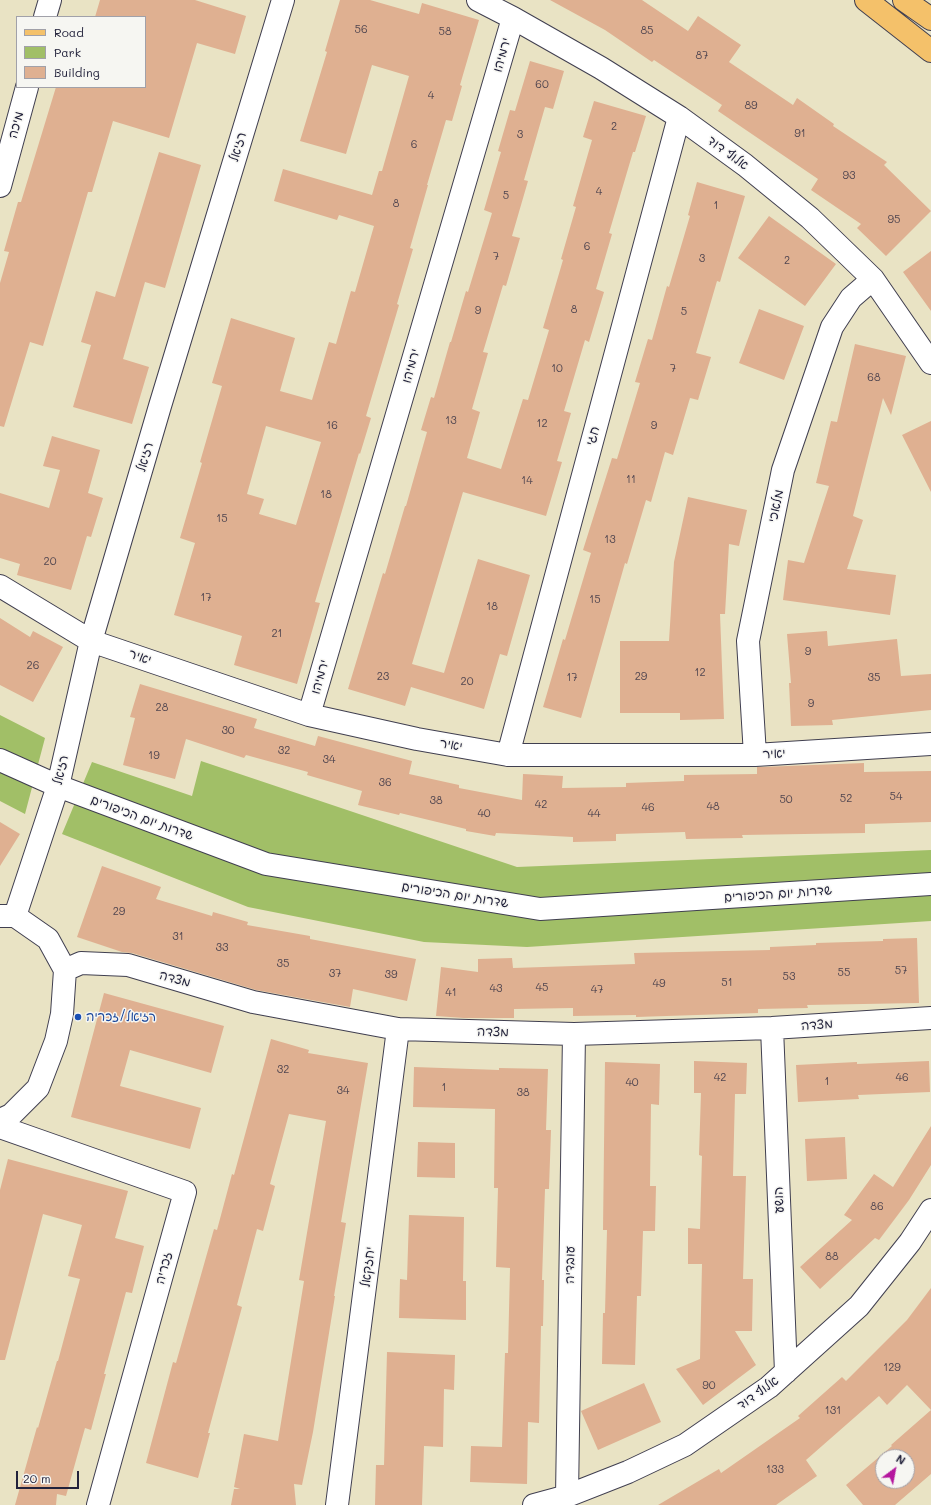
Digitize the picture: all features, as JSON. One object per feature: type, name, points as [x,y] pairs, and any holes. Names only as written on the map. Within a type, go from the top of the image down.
[{"type":"main road","points":[[866,0],[931,51]]},
{"type":"main road","points":[[904,0],[931,19]]},
{"type":"street","points":[[46,16],[50,0]]},
{"type":"street","name":"רזיאל","points":[[65,970],[48,940],[7,916],[58,786],[91,641],[160,406],[283,0]]},
{"type":"street","name":"אלוף דוד","points":[[478,0],[601,68],[679,117],[745,165],[810,218],[873,279],[931,363]]},
{"type":"street","name":"ירמיהו","points":[[309,715],[513,18]]},
{"type":"street","name":"מיכה","points":[[0,186],[27,88]]},
{"type":"street","name":"חגי","points":[[508,755],[679,117]]},
{"type":"street","name":"מלאכי","points":[[755,755],[748,641],[783,470],[832,327],[851,298],[873,279]]},
{"type":"street","name":"יאיר","points":[[0,586],[91,641],[309,715],[417,739],[508,755],[755,755],[931,744]]},
{"type":"street","name":"שדרות יום הכיפורים","points":[[0,760],[58,786],[266,864],[540,909],[931,884]]},
{"type":"street","name":"מצדה","points":[[65,970],[81,963],[128,965],[253,1002],[398,1029],[574,1034],[772,1028],[931,1018]]},
{"type":"street","points":[[4,1121],[38,1088],[56,1041],[62,1014],[65,970]]},
{"type":"street","name":"הושע","points":[[772,1028],[786,1372]]},
{"type":"street","name":"יחזקאל","points":[[337,1505],[398,1029]]},
{"type":"street","name":"עובדיה","points":[[567,1496],[574,1034]]},
{"type":"street","name":"זכריה","points":[[4,1121],[29,1137],[185,1192],[98,1505]]},
{"type":"street","name":"אלוף דוד","points":[[534,1505],[567,1496],[628,1472],[684,1445],[769,1386],[859,1306],[910,1242],[931,1210]]},
{"type":"green space","points":[[0,715],[45,738],[25,814],[0,801]]},
{"type":"green space","points":[[201,761],[517,867],[931,850],[931,921],[527,947],[424,942],[248,907],[62,834],[92,762],[192,796]]},
{"type":"building","points":[[100,0],[195,0],[246,16],[235,54],[197,43],[169,138],[113,121],[92,192],[88,192],[43,346],[30,342],[4,427],[0,426],[0,283],[9,252],[4,251],[18,202],[21,202],[56,88],[146,88],[146,16],[95,16]]},
{"type":"building","points":[[340,0],[370,0],[419,14],[422,3],[479,20],[460,85],[462,86],[452,121],[446,120],[427,185],[410,248],[413,249],[397,304],[399,305],[366,416],[371,418],[360,454],[359,453],[315,602],[320,603],[297,684],[234,665],[242,636],[174,615],[195,543],[180,538],[202,463],[200,462],[222,386],[212,383],[231,318],[295,338],[280,391],[312,400],[329,342],[336,344],[351,291],[355,292],[374,226],[339,215],[337,220],[274,201],[283,169],[372,195],[379,171],[382,171],[409,76],[372,65],[346,154],[300,141],[327,52],[325,51]],"holes":[[[266,426],[321,442],[296,525],[259,514],[264,499],[247,494]]]},
{"type":"building","points":[[550,0],[642,0],[688,31],[698,16],[741,45],[729,62],[793,105],[797,98],[834,124],[833,126],[887,162],[884,165],[931,211],[886,256],[857,228],[861,224],[811,190],[818,179],[718,111],[722,105],[654,60],[652,62],[605,30]]},
{"type":"building","points":[[530,61],[564,71],[553,109],[545,107],[524,180],[528,181],[512,236],[520,238],[506,286],[503,285],[483,352],[488,353],[472,409],[480,412],[467,458],[501,469],[523,399],[528,400],[549,330],[543,328],[563,260],[561,259],[576,207],[573,206],[592,140],[583,137],[594,101],[646,116],[635,152],[633,152],[609,233],[612,234],[596,289],[604,292],[589,342],[585,340],[564,411],[571,413],[557,461],[562,462],[546,516],[463,492],[412,664],[444,673],[478,559],[530,575],[507,656],[500,654],[484,709],[411,687],[405,706],[348,689],[383,573],[385,574],[406,506],[427,432],[421,430],[431,397],[434,398],[450,342],[466,291],[468,292],[492,213],[484,210],[501,152],[498,151],[510,110],[515,111]]},
{"type":"building","points":[[159,152],[201,165],[165,288],[145,282],[123,359],[149,367],[132,424],[73,407],[91,345],[81,342],[96,291],[115,297]]},
{"type":"building","points":[[697,182],[745,196],[720,282],[717,281],[696,353],[711,357],[698,400],[690,398],[673,455],[665,452],[651,502],[646,500],[627,564],[625,563],[581,718],[543,707],[591,553],[583,550],[612,458],[617,459],[640,383],[635,382],[648,339],[652,340],[667,286],[669,287],[690,216],[688,215]]},
{"type":"building","points":[[769,216],[836,264],[805,306],[738,258]]},
{"type":"building","points":[[931,251],[931,311],[903,272]]},
{"type":"building","points":[[759,309],[804,326],[784,380],[739,363]]},
{"type":"building","points":[[855,344],[906,356],[891,415],[883,398],[853,516],[863,520],[847,569],[896,575],[890,615],[783,600],[788,560],[804,563],[829,486],[816,483],[831,421],[837,422]]},
{"type":"building","points":[[931,421],[931,492],[902,435]]},
{"type":"building","points":[[52,436],[100,450],[88,493],[103,498],[91,537],[87,536],[71,590],[17,575],[20,564],[0,558],[0,493],[49,508],[60,470],[43,466]]},
{"type":"building","points":[[688,497],[747,510],[739,546],[729,544],[725,614],[720,614],[724,719],[680,720],[680,713],[620,713],[620,641],[669,641],[674,562]]},
{"type":"building","points":[[0,618],[30,637],[33,631],[63,647],[33,702],[0,685]]},
{"type":"building","points":[[827,631],[828,646],[897,639],[901,676],[931,674],[931,710],[832,720],[833,725],[791,726],[789,683],[791,683],[787,634]]},
{"type":"building","points":[[140,684],[257,719],[254,728],[315,746],[318,736],[412,761],[409,774],[459,785],[459,788],[522,800],[523,774],[563,776],[562,788],[626,787],[626,783],[684,781],[684,775],[757,774],[757,767],[864,763],[864,772],[931,771],[931,822],[865,824],[865,833],[742,835],[743,838],[686,839],[685,832],[616,834],[616,841],[573,842],[573,837],[496,833],[495,836],[466,831],[466,829],[400,813],[399,815],[358,805],[362,791],[307,775],[308,772],[246,755],[244,758],[186,739],[175,779],[123,765],[135,718],[130,717]]},
{"type":"building","points":[[0,822],[20,834],[0,866]]},
{"type":"building","points":[[102,866],[161,887],[156,899],[212,916],[213,912],[248,922],[247,925],[310,936],[310,939],[416,959],[407,1001],[353,989],[350,1007],[256,990],[132,953],[122,952],[77,937]]},
{"type":"building","points":[[917,938],[919,1003],[807,1005],[808,1008],[758,1009],[758,1013],[636,1017],[636,1015],[573,1016],[573,1008],[514,1009],[514,1018],[464,1018],[436,1016],[441,967],[478,972],[478,959],[512,958],[513,968],[635,964],[634,953],[770,950],[770,947],[816,945],[816,943],[883,941],[883,939]]},
{"type":"building","points":[[104,993],[224,1026],[211,1073],[130,1050],[120,1086],[201,1108],[190,1149],[71,1117]]},
{"type":"building","points":[[271,1039],[309,1050],[308,1053],[368,1063],[341,1222],[346,1223],[313,1432],[302,1485],[294,1484],[296,1505],[231,1505],[234,1489],[240,1489],[234,1487],[244,1434],[278,1441],[304,1281],[299,1280],[326,1121],[289,1114],[270,1184],[275,1186],[263,1231],[257,1229],[237,1305],[242,1307],[208,1433],[210,1433],[198,1478],[146,1463],[173,1362],[176,1363],[214,1229],[217,1230],[232,1174],[234,1175]]},
{"type":"building","points":[[694,1061],[747,1063],[746,1094],[735,1094],[733,1176],[746,1176],[743,1279],[753,1279],[752,1331],[735,1331],[756,1365],[703,1405],[676,1369],[700,1359],[702,1264],[688,1264],[688,1228],[700,1229],[702,1156],[699,1155],[701,1093],[694,1093]]},
{"type":"building","points":[[929,1061],[930,1092],[858,1095],[859,1099],[798,1102],[796,1065]]},
{"type":"building","points":[[605,1062],[660,1064],[659,1105],[651,1104],[650,1186],[656,1186],[655,1231],[643,1231],[641,1296],[637,1296],[635,1365],[602,1364],[607,1230],[603,1230]]},
{"type":"building","points":[[414,1067],[499,1070],[499,1068],[548,1069],[546,1130],[551,1130],[549,1189],[545,1189],[542,1280],[544,1280],[543,1326],[541,1326],[539,1423],[528,1422],[527,1484],[470,1482],[471,1446],[502,1447],[505,1353],[508,1353],[510,1268],[496,1267],[498,1188],[494,1188],[495,1109],[413,1107]]},
{"type":"building","points":[[931,1126],[931,1165],[909,1200],[879,1240],[875,1238],[820,1289],[800,1267],[852,1220],[844,1215],[874,1174],[893,1187]]},
{"type":"building","points":[[845,1137],[847,1179],[807,1181],[805,1139]]},
{"type":"building","points":[[418,1142],[455,1143],[455,1178],[417,1177]]},
{"type":"building","points":[[8,1159],[128,1191],[115,1238],[144,1246],[132,1293],[126,1292],[91,1430],[85,1428],[66,1496],[57,1494],[56,1505],[15,1505],[37,1427],[38,1428],[58,1361],[80,1279],[68,1276],[82,1225],[43,1214],[5,1360],[0,1360],[0,1190]]},
{"type":"building","points":[[409,1215],[464,1217],[463,1281],[466,1281],[466,1320],[399,1318],[400,1279],[407,1280]]},
{"type":"building","points":[[931,1288],[931,1410],[907,1385],[887,1405],[879,1396],[806,1460],[817,1476],[776,1505],[658,1505],[719,1469],[721,1473],[800,1418],[798,1416],[842,1377],[846,1381],[907,1320]]},
{"type":"building","points":[[387,1352],[455,1355],[454,1390],[444,1389],[443,1447],[424,1446],[422,1505],[375,1505],[376,1465],[384,1465]]},
{"type":"building","points":[[644,1383],[661,1422],[598,1450],[581,1411]]},
{"type":"building","points":[[931,1410],[931,1474],[915,1488],[915,1449],[888,1449],[892,1446],[891,1445]]},
{"type":"building","points":[[875,1460],[875,1489],[914,1489],[895,1505],[863,1505],[846,1485]]},
{"type":"place","name":"רזיאל/זכריה","points":[[78,1017]]}]
